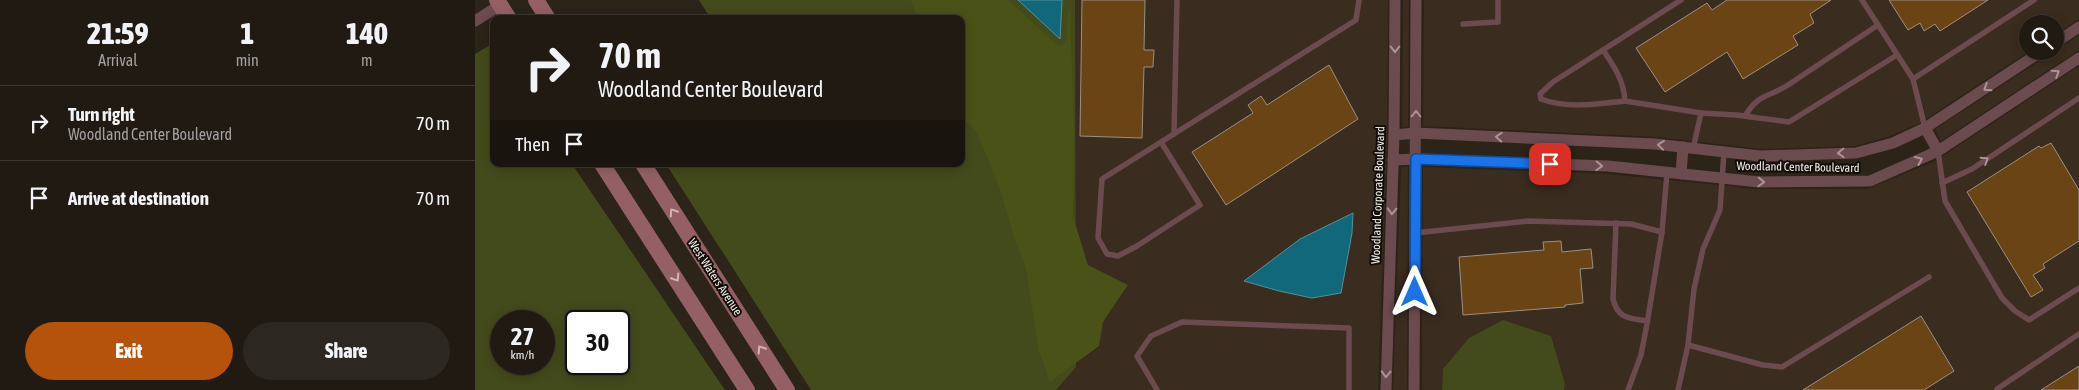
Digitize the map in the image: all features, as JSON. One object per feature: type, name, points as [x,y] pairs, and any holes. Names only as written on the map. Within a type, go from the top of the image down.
[{"type":"main road","points":[[536,0],[546,15]]},
{"type":"main road","points":[[498,2],[506,15]]},
{"type":"main road","points":[[604,167],[747,390]]},
{"type":"main road","name":"West Waters Avenue","points":[[645,167],[787,390]]},
{"type":"street","name":"Woodland Corporate Boulevard","points":[[1386,390],[1394,135],[1395,0]]},
{"type":"street","points":[[1414,390],[1416,0]]},
{"type":"street","points":[[475,21],[498,2]]},
{"type":"street","points":[[2064,37],[2079,27]]},
{"type":"street","name":"Woodland Center Boulevard","points":[[1393,160],[1416,159],[1608,166],[1759,182],[1870,181],[1938,151],[2079,58]]},
{"type":"street","name":"Woodland Center Boulevard","points":[[1394,135],[1416,133],[1655,144],[1760,156],[1856,153],[1893,143],[1925,128],[2028,60]]},
{"type":"street","points":[[1925,128],[1938,151]]},
{"type":"street","points":[[1681,174],[1688,148]]},
{"type":"lane","points":[[1174,134],[1177,0]]},
{"type":"lane","points":[[1161,142],[1199,205],[1137,246],[1118,256],[1107,254],[1098,238],[1102,179],[1161,142],[1174,134],[1356,20],[1359,0]]},
{"type":"lane","points":[[1463,24],[1498,22],[1498,0]]},
{"type":"lane","points":[[1681,0],[1553,82],[1540,94],[1541,99],[1552,103],[1569,105],[1625,101],[1701,113],[1789,122],[1897,55]]},
{"type":"lane","points":[[1862,0],[1913,79],[1925,128]]},
{"type":"lane","points":[[1913,79],[2034,0]]},
{"type":"lane","points":[[1745,116],[1752,104],[1764,95],[1783,88],[1878,25]]},
{"type":"lane","points":[[1603,50],[1619,74],[1625,89],[1625,101]]},
{"type":"lane","points":[[1942,183],[1972,169],[2079,98]]},
{"type":"lane","points":[[1688,148],[1701,113]]},
{"type":"lane","points":[[1938,151],[1945,200],[2002,298],[2015,311],[2029,320],[2079,288]]},
{"type":"lane","points":[[1678,390],[1688,345],[1694,289],[1703,249],[1720,210],[1725,152]]},
{"type":"lane","points":[[1628,390],[1641,355],[1662,232],[1667,173]]},
{"type":"lane","points":[[1415,233],[1528,221],[1631,224],[1662,232]]},
{"type":"lane","points":[[1616,223],[1613,299],[1615,310],[1621,316],[1647,321]]},
{"type":"lane","points":[[1688,345],[1763,365],[1782,367],[1929,276]]},
{"type":"lane","points":[[1157,390],[1137,356],[1151,336],[1182,322],[1349,328],[1349,390]]},
{"type":"lane","points":[[1997,389],[2079,334]]},
{"type":"shaded area","points":[[1070,0],[1388,0],[1387,136],[1378,390],[1043,390],[1050,382],[1099,346],[1103,322],[1128,285],[1088,265],[1073,216]],"holes":[[[1353,214],[1352,233],[1312,298],[1245,281]]]},
{"type":"shaded area","points":[[1403,0],[1409,0],[1408,127],[1402,127]]},
{"type":"shaded area","points":[[1424,0],[2079,0],[2079,19],[2064,29],[2064,15],[2019,15],[2019,58],[1922,122],[1890,136],[1856,146],[1761,149],[1656,137],[1423,126]]},
{"type":"shaded area","points":[[2079,35],[2079,50],[2064,60],[2064,45]]},
{"type":"shaded area","points":[[2041,60],[2064,60],[1941,141],[1935,129]]},
{"type":"shaded area","points":[[2079,66],[2079,390],[1564,390],[1565,384],[1443,369],[1442,390],[1422,390],[1423,167],[1607,174],[1758,189],[1868,189],[1935,161]]},
{"type":"shaded area","points":[[1401,167],[1408,167],[1407,390],[1393,390]]},
{"type":"green space","points":[[699,0],[1075,0],[1076,367],[1056,390],[811,390],[668,167],[965,167],[965,15],[708,15]]},
{"type":"green space","points":[[911,0],[1008,0],[1057,45],[1061,46],[1066,41],[1067,18],[1070,8],[1074,132],[1073,216],[1088,265],[1128,285],[1103,322],[1099,346],[1050,382],[1039,351],[1026,268],[1014,237],[1000,189],[977,132],[965,121],[965,15],[916,15]]},
{"type":"green space","points":[[490,45],[490,167],[574,167],[725,390],[475,390],[475,54]]},
{"type":"green space","points":[[1503,320],[1551,336],[1565,384],[1564,390],[1442,390],[1443,369],[1469,338]]},
{"type":"water","points":[[1018,0],[1062,0],[1060,39]]},
{"type":"water","points":[[1353,213],[1352,233],[1341,293],[1312,298],[1244,281],[1300,239]]},
{"type":"building","points":[[1082,0],[1145,0],[1144,50],[1154,50],[1153,67],[1144,67],[1142,138],[1080,136]]},
{"type":"building","points":[[1727,0],[1831,0],[1810,14],[1814,23],[1793,36],[1798,45],[1743,79],[1727,52],[1665,92],[1636,48],[1707,3],[1712,10]]},
{"type":"building","points":[[1889,0],[1988,0],[1940,31],[1935,24],[1924,31],[1920,23],[1908,30]]},
{"type":"building","points":[[1329,65],[1358,119],[1226,205],[1192,152],[1253,113],[1248,105],[1261,96],[1267,105]]},
{"type":"building","points":[[2051,143],[2079,190],[2079,241],[2043,264],[2045,268],[2033,275],[2043,290],[2031,297],[1967,192],[2039,146],[2041,148]]},
{"type":"building","points":[[1561,241],[1562,252],[1591,249],[1593,268],[1580,269],[1583,303],[1565,305],[1565,307],[1463,315],[1459,257],[1544,250],[1543,242]]},
{"type":"building","points":[[1921,316],[1954,371],[1924,390],[1803,390]]},
{"type":"building","points":[[2079,366],[2079,390],[2041,390]]},
{"type":"route","points":[[1415,292],[1416,159],[1550,164]]}]
